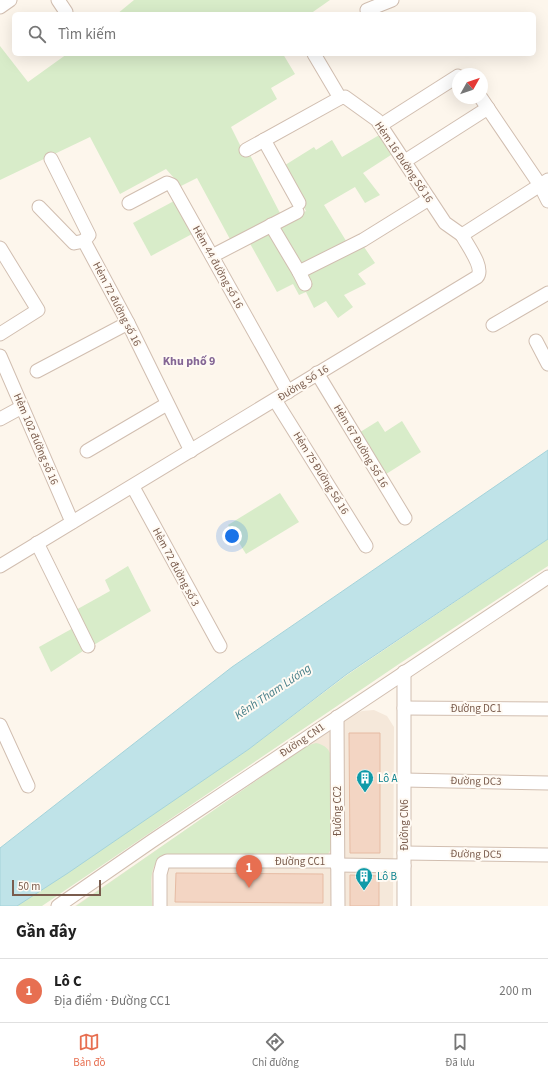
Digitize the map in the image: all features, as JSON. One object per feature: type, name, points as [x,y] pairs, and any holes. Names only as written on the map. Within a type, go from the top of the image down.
[{"type":"street","points":[[0,7],[10,0]]},
{"type":"street","points":[[58,0],[66,12]]},
{"type":"street","points":[[367,10],[392,0]]},
{"type":"street","points":[[246,150],[340,98],[315,56]]},
{"type":"street","points":[[381,125],[452,80]]},
{"type":"street","name":"Hẻm 16 Đường Số 16","points":[[340,98],[346,98],[372,115],[381,125],[429,200],[447,225],[462,235]]},
{"type":"street","points":[[405,161],[483,104]]},
{"type":"street","points":[[485,104],[544,183],[548,201]]},
{"type":"street","points":[[212,256],[271,225],[298,208],[264,140]]},
{"type":"street","name":"Hẻm 72 đường số 16","points":[[51,159],[89,235],[84,241],[128,324],[191,451]]},
{"type":"street","name":"Hẻm 44 đường số 16","points":[[129,203],[170,183],[288,392]]},
{"type":"street","points":[[462,235],[544,183]]},
{"type":"street","points":[[271,225],[302,278],[429,200]]},
{"type":"street","points":[[39,207],[74,243],[84,241]]},
{"type":"street","name":"Đường Số 16","points":[[0,566],[477,277],[481,272],[480,268],[462,235]]},
{"type":"street","points":[[0,248],[38,310],[0,334]]},
{"type":"street","points":[[493,325],[548,293]]},
{"type":"street","points":[[37,371],[128,324]]},
{"type":"street","points":[[536,341],[548,364]]},
{"type":"street","name":"Hẻm 102 đường số 16","points":[[0,356],[72,522]]},
{"type":"street","name":"Hẻm 67 Đường Số 16","points":[[317,374],[405,518]]},
{"type":"street","name":"Hẻm 75 Đường Số 16","points":[[275,400],[366,546]]},
{"type":"street","points":[[87,450],[167,404]]},
{"type":"street","points":[[0,419],[22,407]]},
{"type":"street","name":"Hẻm 72 đường số 3","points":[[132,487],[220,646]]},
{"type":"street","points":[[37,543],[88,646]]},
{"type":"street","name":"Đường CN1","points":[[58,906],[404,672],[548,577]]},
{"type":"street","name":"Đường CN6","points":[[404,672],[404,906]]},
{"type":"street","name":"Đường DC1","points":[[404,708],[548,709]]},
{"type":"street","name":"Đường CC2","points":[[337,717],[338,906]]},
{"type":"street","points":[[0,725],[28,786]]},
{"type":"street","name":"Đường DC3","points":[[404,780],[548,783]]},
{"type":"street","name":"Đường DC5","points":[[337,863],[404,859],[548,855]]},
{"type":"street","name":"Đường CC1","points":[[160,906],[160,874],[163,863],[167,861],[337,863]]},
{"type":"shaded area","points":[[374,710],[387,716],[394,727],[393,906],[75,906],[351,716],[362,711]]},
{"type":"green space","points":[[134,0],[330,0],[313,12],[119,12]]},
{"type":"green space","points":[[0,46],[28,82],[64,56],[284,56],[295,74],[271,88],[277,99],[231,127],[245,155],[249,153],[281,215],[231,241],[197,178],[181,186],[166,169],[120,194],[90,137],[0,180]]},
{"type":"green space","points":[[381,134],[394,153],[363,173],[380,195],[365,203],[355,187],[324,205],[348,244],[300,269],[274,226],[306,211],[282,167],[314,147],[316,150],[332,140],[342,157]]},
{"type":"green space","points":[[174,201],[192,234],[151,256],[133,223]]},
{"type":"green space","points":[[270,229],[303,274],[362,244],[375,263],[358,274],[366,284],[344,295],[353,307],[338,318],[326,301],[314,308],[306,292],[299,295],[293,284],[277,292],[248,240]]},
{"type":"green space","points":[[378,421],[385,432],[402,421],[421,452],[383,476],[357,434]]},
{"type":"green space","points":[[280,493],[299,522],[246,554],[228,525]]},
{"type":"green space","points":[[548,539],[548,566],[399,664],[42,906],[17,906],[249,749],[347,675]]},
{"type":"green space","points":[[128,566],[151,611],[92,646],[74,611],[110,591],[105,580]]},
{"type":"green space","points":[[75,627],[86,649],[51,672],[39,647]]},
{"type":"green space","points":[[316,743],[322,745],[330,752],[331,758],[331,849],[328,854],[167,854],[160,858],[153,869],[151,884],[152,906],[76,906],[306,746]]},
{"type":"water","name":"Kênh Tham Lương","points":[[548,450],[548,539],[347,674],[249,749],[68,873],[17,906],[0,906],[0,848],[232,667]]},
{"type":"building","name":"Lô A","points":[[349,733],[380,733],[380,853],[350,853]]},
{"type":"building","points":[[176,873],[323,874],[323,903],[175,902]]},
{"type":"building","name":"Lô B","points":[[350,875],[379,876],[379,906],[350,906]]},
{"type":"place","name":"Lô A","points":[[365,793]]},
{"type":"place","name":"Lô C","points":[[249,888]]},
{"type":"place","name":"Lô B","points":[[364,891]]},
{"type":"district","name":"Khu phố 9","points":[[189,361]]}]
